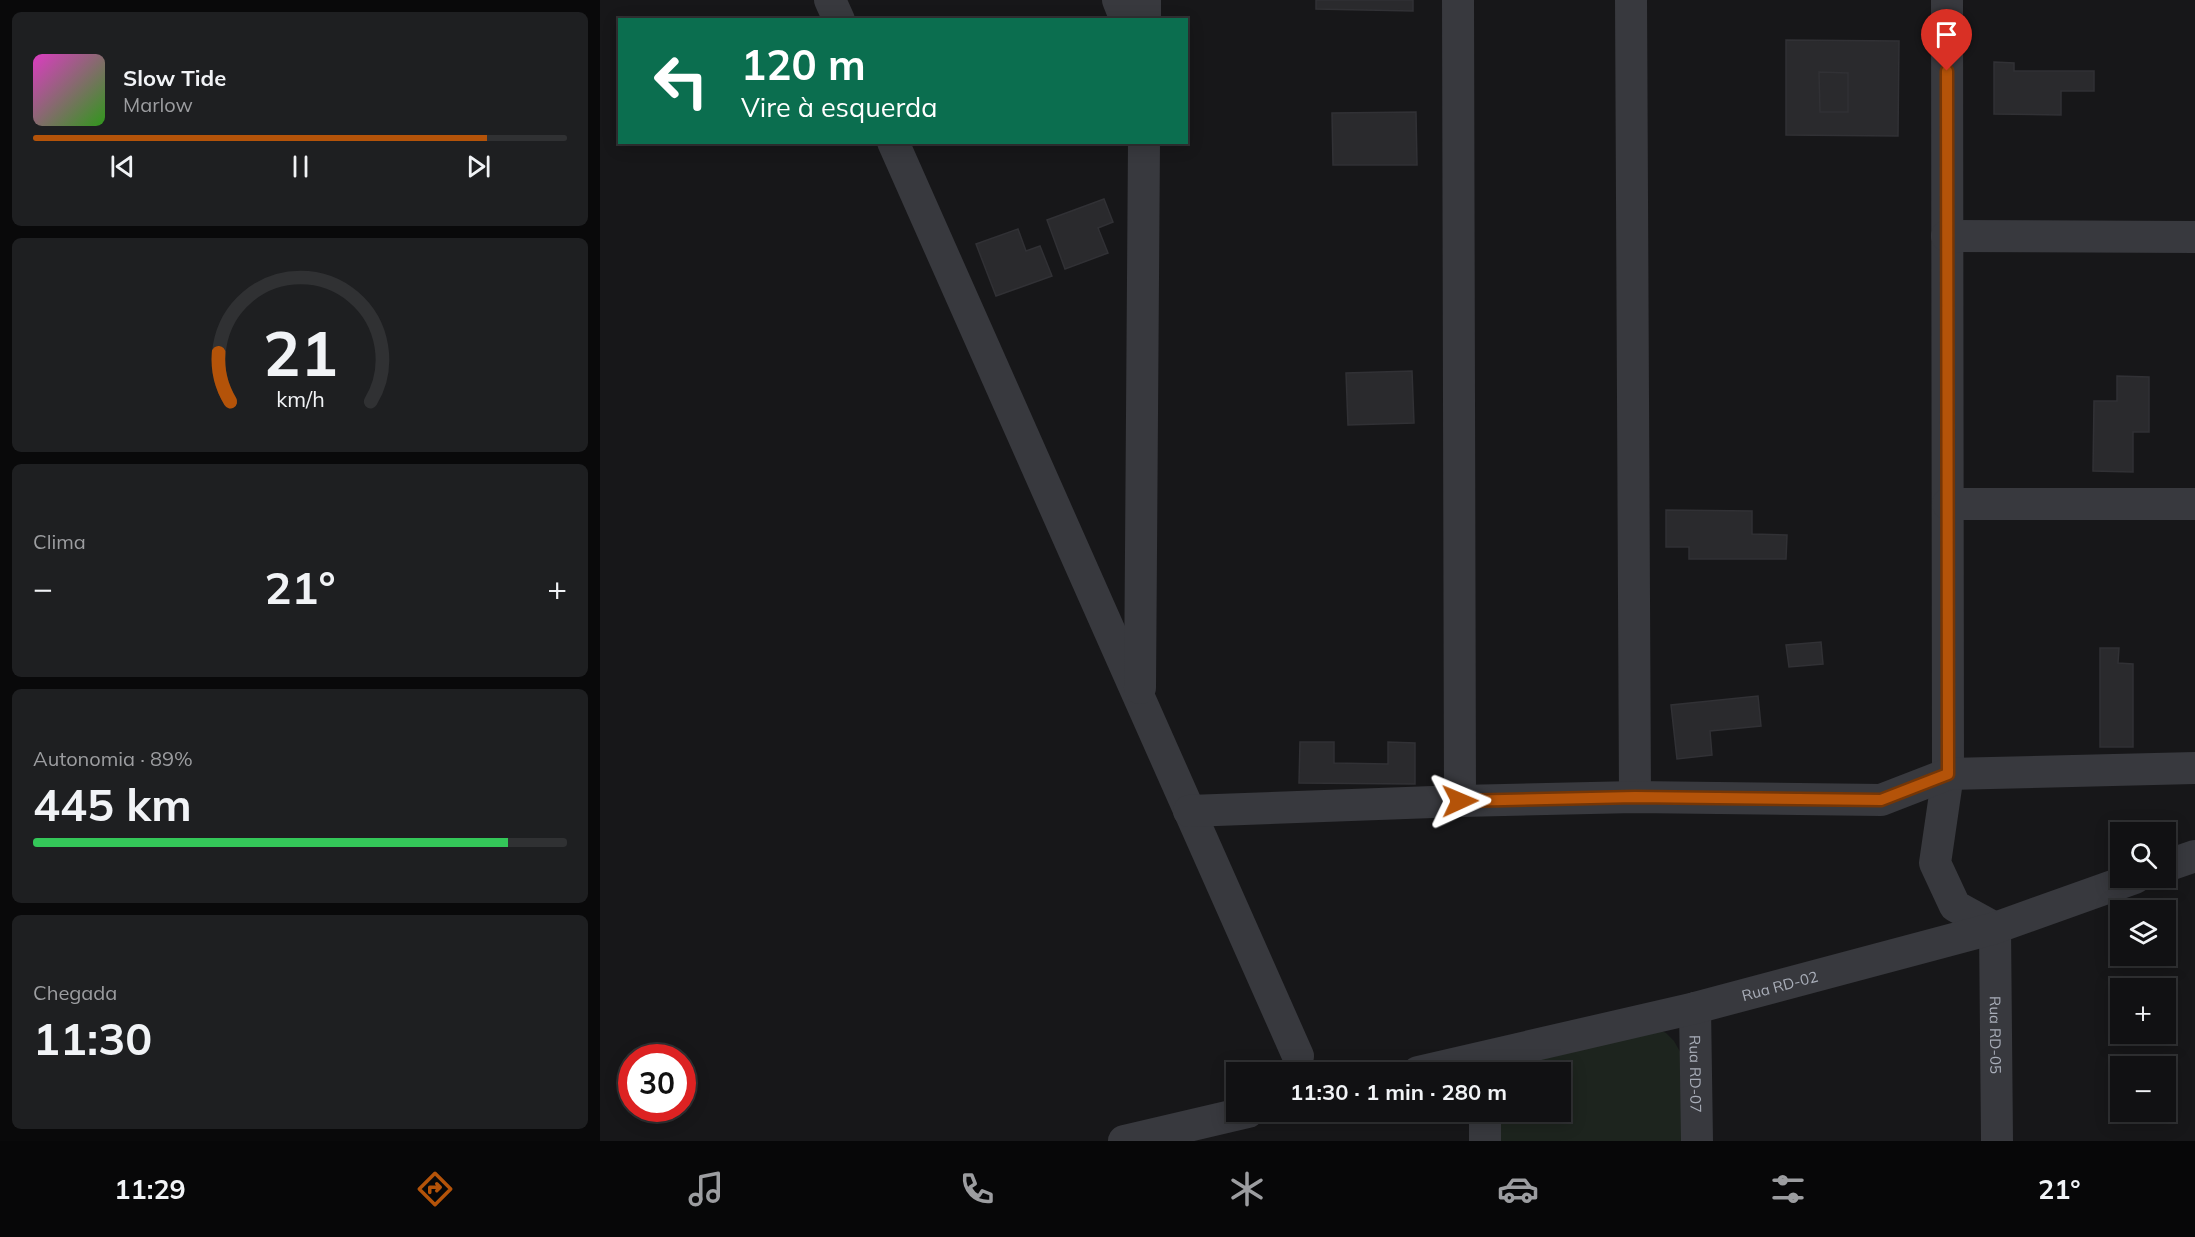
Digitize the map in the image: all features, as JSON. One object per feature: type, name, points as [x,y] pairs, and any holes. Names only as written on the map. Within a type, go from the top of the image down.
[{"type":"street","points":[[830,0],[838,18]]},
{"type":"street","points":[[1118,0],[1125,18]]},
{"type":"street","points":[[1145,0],[1145,18]]},
{"type":"street","points":[[1458,0],[1460,801]]},
{"type":"street","points":[[1631,0],[1635,797]]},
{"type":"street","points":[[1947,0],[1948,774],[1935,863],[1955,906],[1995,928]]},
{"type":"street","points":[[894,144],[1298,1056]]},
{"type":"street","points":[[1140,700],[1144,144]]},
{"type":"street","points":[[1947,236],[2195,237]]},
{"type":"street","points":[[1948,504],[2195,504]]},
{"type":"street","points":[[1189,811],[1635,797],[1881,800],[1948,774],[2195,768]]},
{"type":"street","points":[[2176,863],[2195,856]]},
{"type":"street","name":"Rua RD-02","points":[[1496,1062],[1995,928],[2110,887]]},
{"type":"street","name":"Rua RD-05","points":[[1995,928],[1996,1141]]},
{"type":"street","name":"Rua RD-07","points":[[1695,1008],[1697,1141]]},
{"type":"street","points":[[1124,1141],[1171,1135],[1226,1119]]},
{"type":"street","points":[[1485,1122],[1485,1141]]},
{"type":"shaded area","points":[[1656,1028],[1666,1033],[1674,1041],[1682,1055],[1682,1141],[1498,1141],[1497,1122],[1571,1122],[1571,1062],[1510,1062]]},
{"type":"building","points":[[1316,0],[1413,0],[1413,11],[1316,9]]},
{"type":"building","points":[[1786,40],[1899,41],[1898,136],[1786,135]],"holes":[[[1819,72],[1848,73],[1848,112],[1820,112]]]},
{"type":"building","points":[[1994,62],[2014,63],[2014,71],[2094,71],[2094,91],[2061,91],[2061,115],[1994,114]]},
{"type":"building","points":[[1819,72],[1848,73],[1848,112],[1820,112]]},
{"type":"building","points":[[1416,112],[1417,165],[1333,165],[1332,113]]},
{"type":"building","points":[[1104,199],[1113,222],[1098,228],[1108,253],[1065,269],[1047,220]]},
{"type":"building","points":[[1018,229],[1026,251],[1040,246],[1052,276],[996,296],[976,244]]},
{"type":"building","points":[[1412,371],[1414,423],[1348,425],[1346,373]]},
{"type":"building","points":[[2117,376],[2149,377],[2149,432],[2133,432],[2133,472],[2093,471],[2094,401],[2117,401]]},
{"type":"building","points":[[1666,510],[1752,511],[1752,534],[1787,535],[1786,559],[1689,559],[1689,547],[1666,547]]},
{"type":"building","points":[[1821,642],[1823,664],[1789,667],[1786,645]]},
{"type":"building","points":[[2100,648],[2119,648],[2118,663],[2133,664],[2133,747],[2100,747]]},
{"type":"building","points":[[1758,696],[1761,726],[1710,731],[1712,755],[1677,759],[1671,705]]},
{"type":"building","points":[[1300,742],[1334,742],[1334,763],[1388,764],[1388,742],[1415,743],[1415,784],[1299,783]]},
{"type":"route","points":[[1460,801],[1635,797],[1881,800],[1948,774],[1947,71]]}]
